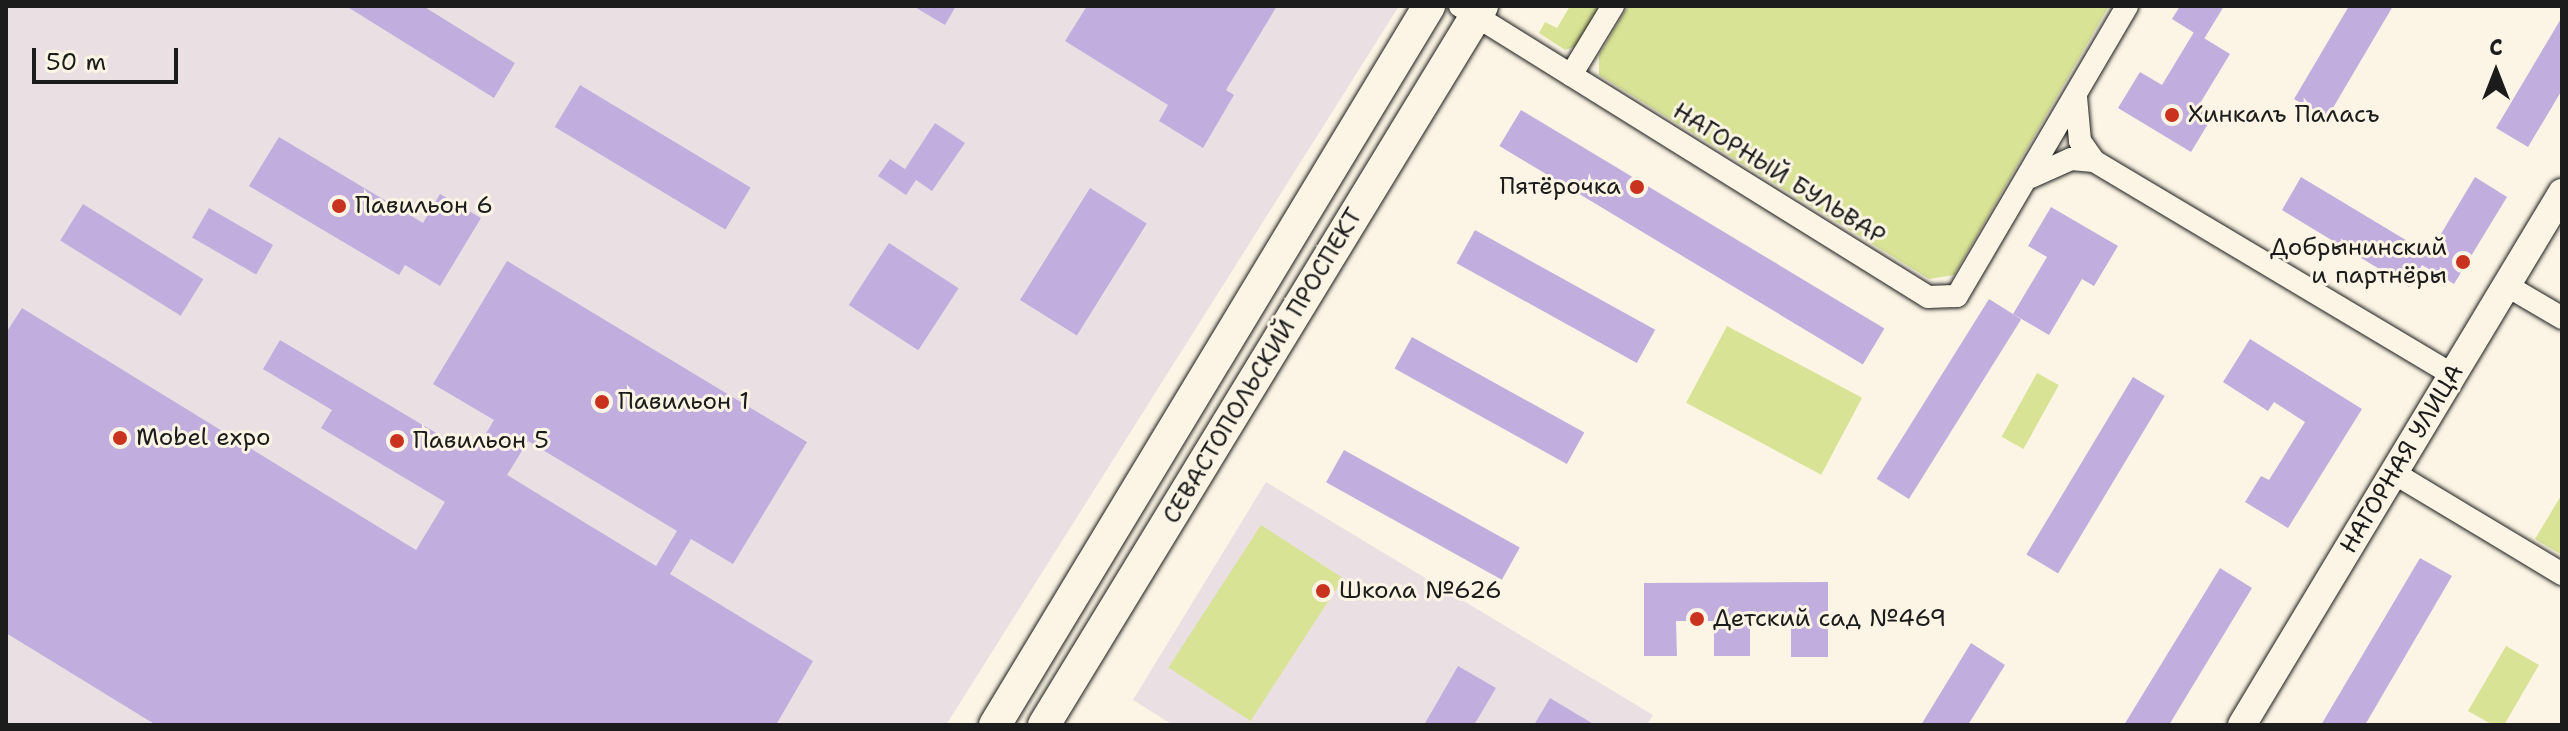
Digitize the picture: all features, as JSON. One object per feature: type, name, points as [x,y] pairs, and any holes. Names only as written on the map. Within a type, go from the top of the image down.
[{"type":"main road","name":"СЕВАСТОПОЛЬСКИЙ ПРОСПЕКТ","points":[[995,725],[1429,6]]},
{"type":"main road","name":"СЕВАСТОПОЛЬСКИЙ ПРОСПЕКТ","points":[[1044,725],[1473,9]]},
{"type":"street","points":[[1571,75],[1613,6]]},
{"type":"street","name":"НАГОРНЫЙ БУЛЬВАР","points":[[1473,9],[1571,75],[1928,297],[1957,296],[2029,178],[2127,6]]},
{"type":"street","points":[[2076,96],[2080,141],[2094,161],[2453,375]]},
{"type":"street","points":[[2029,178],[2048,165],[2094,161]]},
{"type":"street","name":"НАГОРНАЯ УЛИЦА","points":[[2242,725],[2562,193]]},
{"type":"street","points":[[2506,285],[2562,318]]},
{"type":"street","points":[[2394,473],[2562,574]]},
{"type":"shaded area","points":[[6,6],[1399,6],[946,725],[6,725]]},
{"type":"shaded area","name":"Школа №626","points":[[1266,482],[1653,715],[1647,725],[1173,725],[1133,700]]},
{"type":"green space","points":[[1570,6],[1600,6],[1576,46],[1565,50],[1539,33],[1545,22],[1557,28]]},
{"type":"green space","points":[[1628,6],[2109,6],[1954,275],[1929,279],[1599,75],[1599,55]]},
{"type":"green space","points":[[1727,326],[1862,398],[1821,475],[1686,403]]},
{"type":"green space","points":[[2037,373],[2059,385],[2023,449],[2002,437]]},
{"type":"green space","points":[[2562,494],[2562,555],[2535,539]]},
{"type":"green space","points":[[1261,525],[1343,578],[1251,721],[1168,668]]},
{"type":"green space","points":[[2506,646],[2539,665],[2504,725],[2493,725],[2468,711]]},
{"type":"building","points":[[346,6],[423,6],[515,63],[494,98]]},
{"type":"building","points":[[913,6],[956,6],[945,25]]},
{"type":"building","points":[[1087,6],[1277,6],[1226,90],[1234,95],[1203,148],[1159,121],[1168,105],[1065,41]]},
{"type":"building","points":[[2180,6],[2224,6],[2204,39],[2172,19]]},
{"type":"building","points":[[2349,6],[2393,6],[2327,118],[2294,99]]},
{"type":"building","points":[[2562,17],[2562,90],[2528,147],[2496,128]]},
{"type":"building","points":[[2194,32],[2230,54],[2199,105],[2214,114],[2191,152],[2118,108],[2140,72],[2162,85]]},
{"type":"building","points":[[580,85],[751,187],[725,229],[555,127]]},
{"type":"building","points":[[1521,110],[1884,328],[1863,364],[1499,146]]},
{"type":"building","points":[[935,123],[965,143],[932,191],[916,180],[906,195],[878,176],[890,159],[905,169]]},
{"type":"building","name":"Павильон 6","points":[[279,137],[423,223],[440,194],[481,218],[440,286],[405,265],[399,275],[249,186]]},
{"type":"building","points":[[2301,177],[2429,254],[2475,177],[2507,197],[2454,284],[2422,265],[2409,287],[2282,210]]},
{"type":"building","points":[[1090,188],[1147,224],[1077,335],[1020,300]]},
{"type":"building","points":[[83,204],[203,279],[181,316],[60,240]]},
{"type":"building","points":[[2051,207],[2118,246],[2094,286],[2082,279],[2049,335],[2013,314],[2047,257],[2028,246]]},
{"type":"building","points":[[209,208],[273,245],[256,274],[192,237]]},
{"type":"building","points":[[1475,230],[1655,330],[1637,363],[1457,263]]},
{"type":"building","points":[[889,243],[959,288],[918,350],[849,305]]},
{"type":"building","points":[[507,261],[807,442],[733,564],[691,539],[670,574],[813,661],[776,725],[156,725],[6,633],[6,333],[22,308],[416,550],[445,502],[321,428],[332,410],[263,369],[280,340],[463,449],[476,450],[494,420],[433,384]],"holes":[[[528,441],[677,531],[656,566],[507,475]]]},
{"type":"building","points":[[1989,299],[2021,319],[1909,499],[1877,479]]},
{"type":"building","points":[[1412,337],[1584,433],[1567,464],[1395,368]]},
{"type":"building","points":[[2250,339],[2362,409],[2288,528],[2245,502],[2261,476],[2269,480],[2305,422],[2274,402],[2268,411],[2223,382]]},
{"type":"building","points":[[2133,377],[2165,396],[2058,573],[2026,554]]},
{"type":"building","points":[[1344,450],[1520,547],[1502,580],[1326,482]]},
{"type":"building","points":[[2420,558],[2452,576],[2365,725],[2321,725]]},
{"type":"building","points":[[2220,568],[2252,588],[2169,725],[2124,725]]},
{"type":"building","name":"Детский сад №469","points":[[1828,582],[1828,657],[1791,657],[1791,618],[1750,618],[1750,656],[1714,656],[1714,621],[1676,621],[1677,656],[1644,656],[1644,583]]},
{"type":"building","points":[[1971,643],[2005,665],[1968,725],[1921,725]]},
{"type":"building","points":[[1458,666],[1496,688],[1474,725],[1424,725]]},
{"type":"building","points":[[1550,698],[1595,725],[1534,725]]},
{"type":"place","name":"Хинкалъ Паласъ","points":[[2172,115]]},
{"type":"place","name":"Пятёрочка","points":[[1637,187]]},
{"type":"place","name":"Павильон 6","points":[[339,206]]},
{"type":"place","name":"Добрынинский и партнёры","points":[[2463,262]]},
{"type":"place","name":"Павильон 1","points":[[602,402]]},
{"type":"place","name":"Mobel expo","points":[[120,438]]},
{"type":"place","name":"Павильон 5","points":[[397,441]]},
{"type":"place","name":"Школа №626","points":[[1323,591]]},
{"type":"place","name":"Детский сад №469","points":[[1697,619]]}]
